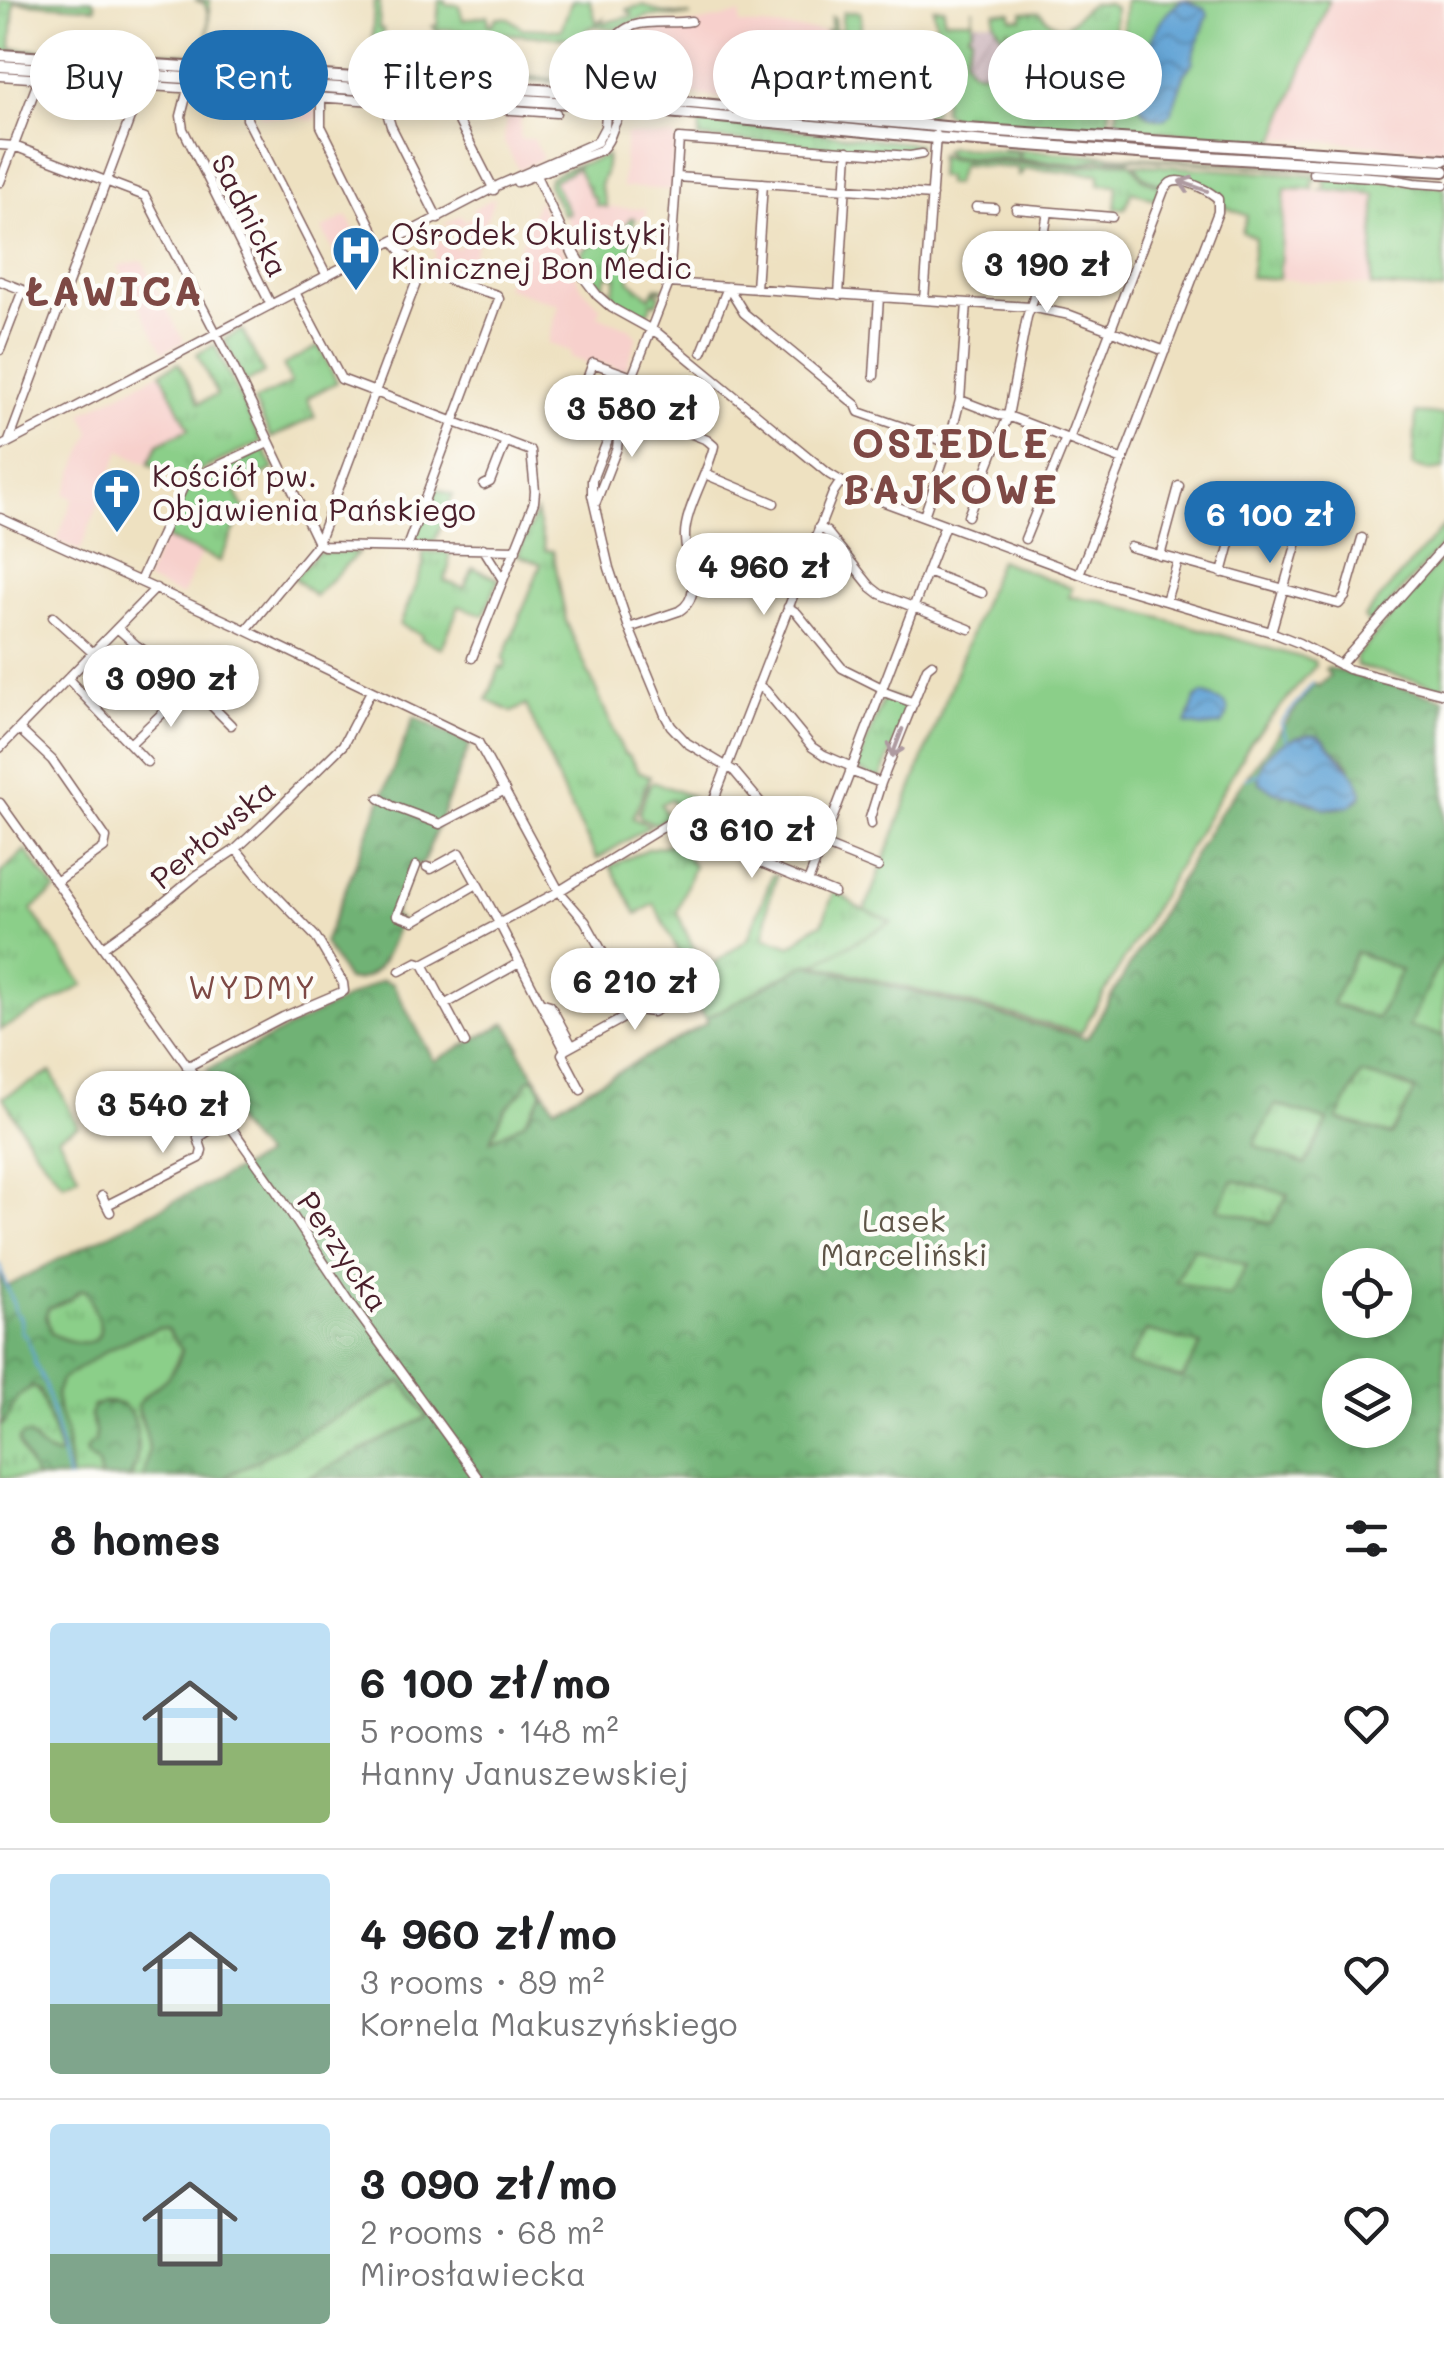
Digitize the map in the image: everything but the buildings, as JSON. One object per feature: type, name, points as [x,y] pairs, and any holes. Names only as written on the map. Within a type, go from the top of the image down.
[{"type":"main road","points":[[0,54],[549,91]]},
{"type":"main road","points":[[0,66],[549,102]]},
{"type":"main road","points":[[693,104],[1120,152],[1444,172]]},
{"type":"main road","points":[[693,113],[936,132],[1444,160]]},
{"type":"street","points":[[624,30],[658,20],[692,20]]},
{"type":"street","points":[[0,76],[30,78]]},
{"type":"street","points":[[0,182],[30,101]]},
{"type":"street","points":[[9,441],[129,120]]},
{"type":"street","name":"Sadnicka","points":[[182,120],[271,305]]},
{"type":"street","points":[[248,120],[327,276]]},
{"type":"street","points":[[321,120],[382,248]]},
{"type":"street","points":[[389,120],[438,219]]},
{"type":"street","points":[[458,120],[494,190]]},
{"type":"street","points":[[604,120],[610,127]]},
{"type":"street","points":[[0,447],[494,190],[534,171],[598,152],[608,143],[610,120]]},
{"type":"street","points":[[610,127],[615,120]]},
{"type":"street","points":[[924,300],[936,132]]},
{"type":"street","points":[[878,866],[786,830],[739,776],[686,743],[670,726],[609,568],[592,489],[593,473],[669,283],[679,140],[922,154]]},
{"type":"street","points":[[0,146],[14,146],[147,198],[318,544],[516,550]]},
{"type":"street","points":[[839,295],[848,151]]},
{"type":"street","points":[[534,171],[591,288],[612,308],[650,328],[840,482],[1080,574],[1271,632],[1340,665],[1444,694]]},
{"type":"street","points":[[1313,173],[1444,185]]},
{"type":"street","points":[[677,177],[932,195]]},
{"type":"street","points":[[1025,539],[1068,439],[1161,197],[1169,184],[1181,181],[1214,194],[1218,212],[1080,574]]},
{"type":"street","points":[[756,289],[763,183]]},
{"type":"street","points":[[976,207],[994,208]]},
{"type":"street","points":[[1016,210],[1112,217]]},
{"type":"street","points":[[968,516],[1008,416],[1048,212]]},
{"type":"street","points":[[394,242],[402,254],[422,268],[499,297],[407,547]]},
{"type":"street","points":[[246,630],[318,544],[422,268]]},
{"type":"street","points":[[1039,268],[1086,284]]},
{"type":"street","points":[[0,281],[22,290],[0,350]]},
{"type":"street","points":[[669,283],[1030,307],[1070,314],[1164,351]]},
{"type":"street","points":[[702,352],[728,287]]},
{"type":"street","points":[[728,287],[744,313],[856,405],[859,412],[949,444]]},
{"type":"street","points":[[296,292],[338,376],[531,450],[534,497],[472,658]]},
{"type":"street","points":[[874,376],[879,297]]},
{"type":"street","points":[[924,516],[960,400],[967,302]]},
{"type":"street","points":[[580,401],[594,363],[632,378]]},
{"type":"street","points":[[960,400],[1123,460]]},
{"type":"street","points":[[622,406],[710,442],[714,450],[685,529],[692,598],[679,611],[629,628]]},
{"type":"street","points":[[0,434],[9,441]]},
{"type":"street","points":[[484,485],[490,482],[506,442]]},
{"type":"street","points":[[140,581],[186,481],[268,443]]},
{"type":"street","points":[[705,474],[774,503]]},
{"type":"street","points":[[834,893],[756,861],[722,823],[713,802],[832,492],[840,482]]},
{"type":"street","points":[[1160,556],[1180,486]]},
{"type":"street","points":[[1222,573],[1242,502]]},
{"type":"street","points":[[0,518],[478,742],[559,891],[586,920],[638,1010]]},
{"type":"street","points":[[1271,632],[1303,520]]},
{"type":"street","points":[[808,882],[945,525]]},
{"type":"street","points":[[819,527],[871,587],[888,599],[969,629]]},
{"type":"street","points":[[1130,547],[1340,604],[1362,538]]},
{"type":"street","points":[[1340,665],[1444,547]]},
{"type":"street","points":[[484,548],[504,580]]},
{"type":"street","points":[[1166,602],[1178,561]]},
{"type":"street","points":[[926,572],[982,593]]},
{"type":"street","points":[[0,748],[156,588]]},
{"type":"street","points":[[788,608],[842,668],[884,692],[914,703]]},
{"type":"street","points":[[53,617],[93,653]]},
{"type":"street","points":[[117,628],[136,646],[176,672]]},
{"type":"street","points":[[871,824],[881,783],[932,664]]},
{"type":"street","points":[[68,679],[147,762]]},
{"type":"street","points":[[758,685],[812,748],[881,783]]},
{"type":"street","points":[[130,744],[186,688],[194,688],[231,725]]},
{"type":"street","name":"Perłowska","points":[[103,948],[236,849],[342,745],[371,691]]},
{"type":"street","points":[[19,729],[52,760],[106,838],[104,848],[56,882]]},
{"type":"street","points":[[379,798],[440,824],[506,790]]},
{"type":"street","points":[[423,964],[559,891],[702,803],[713,802]]},
{"type":"street","name":"Perzycka","points":[[0,803],[478,1478]]},
{"type":"street","points":[[187,1066],[344,990],[316,937],[236,849]]},
{"type":"street","points":[[427,867],[460,853],[568,1048]]},
{"type":"street","points":[[416,866],[397,915],[414,921],[478,884]]},
{"type":"street","points":[[400,971],[417,962],[423,964],[465,1043]]},
{"type":"street","points":[[444,1004],[519,964]]},
{"type":"street","points":[[581,1090],[562,1054],[568,1048],[638,1010],[653,1012],[689,994]]},
{"type":"street","points":[[106,1205],[200,1158],[198,1138],[218,1125]]},
{"type":"shaded area","points":[[1329,0],[1444,0],[1444,150],[1277,138]]},
{"type":"shaded area","points":[[740,14],[740,24],[808,30],[713,30],[713,97],[693,94],[693,30],[644,30]]},
{"type":"shaded area","points":[[1027,21],[1029,30],[988,30],[988,81],[968,81],[968,30],[959,30],[959,22]]},
{"type":"shaded area","points":[[506,120],[521,120],[520,139],[533,139],[543,158],[519,170],[504,142]]},
{"type":"shaded area","points":[[626,134],[676,137],[673,190],[622,187]]},
{"type":"shaded area","points":[[585,164],[607,207],[646,209],[645,219],[634,219],[633,225],[582,250],[549,183]]},
{"type":"shaded area","points":[[1285,188],[1316,190],[1320,194],[1321,190],[1377,194],[1371,286],[1279,279]]},
{"type":"shaded area","points":[[495,197],[465,277],[456,278],[455,273],[446,270],[443,274],[430,268],[436,240],[459,249],[468,226],[442,225],[461,215],[464,221],[475,215],[473,209]]},
{"type":"shaded area","points":[[538,199],[582,288],[601,308],[598,316],[628,327],[637,337],[625,371],[592,360],[589,364],[548,343],[559,305],[505,287]]},
{"type":"shaded area","points":[[347,216],[364,250],[339,262],[322,229]]},
{"type":"shaded area","points":[[142,260],[184,342],[163,352],[118,266]]},
{"type":"shaded area","points":[[161,372],[189,429],[158,444],[149,464],[120,451],[80,551],[57,541],[73,498],[65,494],[91,432],[82,413]]},
{"type":"shaded area","points":[[182,498],[220,561],[201,554],[182,596],[145,580]]},
{"type":"green space","points":[[0,0],[92,0],[95,4],[95,8],[14,2],[11,48],[30,49],[30,53],[0,51]]},
{"type":"green space","points":[[195,0],[210,0],[208,30],[204,3]]},
{"type":"green space","points":[[439,0],[445,0],[445,4],[459,5],[463,20],[488,15],[489,25],[497,17],[509,18],[522,28],[561,30],[549,30],[549,37],[529,35],[529,30],[436,30],[433,26],[437,26]]},
{"type":"green space","points":[[572,0],[590,0],[597,24],[604,18],[604,23],[632,16],[627,9],[644,5],[659,12],[691,16],[649,16],[616,29],[561,30]]},
{"type":"green space","points":[[1125,0],[1329,0],[1275,141],[1116,128],[1117,120],[1162,120],[1162,30],[1123,30]]},
{"type":"green space","points":[[380,1],[379,29],[383,30],[373,30],[374,3]]},
{"type":"green space","points":[[1091,4],[1115,8],[1114,30],[999,30],[994,21],[995,12],[1011,12],[1011,18],[1022,19],[1023,12],[1040,12],[1062,26]]},
{"type":"green space","points":[[933,8],[944,8],[944,20],[972,20],[973,8],[972,29],[968,34],[968,30],[938,30]]},
{"type":"green space","points":[[844,12],[860,12],[861,30],[842,30]]},
{"type":"green space","points":[[159,52],[179,54],[179,57],[159,55]]},
{"type":"green space","points":[[968,64],[971,69],[988,71],[988,120],[1109,120],[1109,132],[968,120]]},
{"type":"green space","points":[[693,118],[918,144],[909,153],[699,138],[700,123],[679,120]]},
{"type":"green space","points":[[949,147],[1018,153],[1018,159],[962,157],[1079,165],[1101,158],[1079,164],[1020,159],[1020,151],[1001,149],[1420,177],[1108,157],[1130,161],[1099,159],[1079,166],[945,156],[949,155],[943,151]]},
{"type":"green space","points":[[939,155],[1079,168],[1102,162],[1131,163],[1142,178],[1161,187],[1156,200],[1132,191],[1125,208],[1115,209],[1117,185],[1099,184],[1099,174],[1024,169],[1018,176],[1018,168],[961,165],[954,185],[946,184],[946,177],[938,177]]},
{"type":"green space","points":[[607,156],[600,185],[607,207],[596,205],[577,168],[553,181],[569,213],[563,214],[548,185],[549,178]]},
{"type":"green space","points":[[1134,164],[1317,176],[1313,190],[1285,189],[1279,279],[1250,277],[1255,237],[1242,232],[1247,216],[1223,206],[1213,190],[1180,178],[1162,186],[1143,176]]},
{"type":"green space","points":[[1323,176],[1444,187],[1444,291],[1371,286],[1376,195],[1321,190],[1326,182]]},
{"type":"green space","points":[[634,218],[629,280],[650,297],[656,287],[663,288],[656,293],[660,295],[657,303],[651,302],[644,315],[611,298],[617,277],[607,275],[603,287],[609,289],[608,296],[582,252],[620,229]]},
{"type":"green space","points":[[242,330],[264,373],[245,383],[224,339]]},
{"type":"green space","points":[[215,345],[261,442],[182,479],[149,464],[158,444],[189,429],[161,372],[179,363],[199,403],[217,395],[197,354]]},
{"type":"green space","points":[[319,346],[337,382],[307,398],[315,417],[271,438],[254,401],[291,383],[283,365]]},
{"type":"green space","points":[[1416,413],[1444,415],[1444,469],[1430,471],[1413,466]]},
{"type":"green space","points":[[264,449],[274,469],[234,488],[244,509],[220,561],[164,537],[188,484]]},
{"type":"green space","points":[[434,488],[453,495],[435,541],[414,541]]},
{"type":"green space","points":[[536,512],[545,550],[553,551],[566,621],[624,754],[638,771],[650,776],[633,818],[650,826],[597,859],[526,705],[512,712],[487,700],[500,667],[504,669],[503,659],[541,564],[518,555]]},
{"type":"green space","points":[[1444,525],[1444,542],[1379,616],[1368,623],[1364,617]]},
{"type":"green space","points":[[359,552],[315,596],[294,578],[317,553]]},
{"type":"green space","points":[[423,552],[449,552],[444,581],[464,588],[473,568],[499,579],[484,615],[459,606],[442,648],[400,625],[423,566]]},
{"type":"green space","points":[[1444,556],[1444,688],[1357,666],[1356,657]]},
{"type":"green space","points":[[999,560],[1072,588],[1069,597],[1097,600],[1314,661],[1315,666],[1251,742],[1081,1033],[815,964],[892,922],[865,910]]},
{"type":"green space","name":"Lasek Marceliński","points":[[1328,668],[1444,699],[1444,956],[1409,1027],[1444,1036],[1444,1478],[308,1478],[427,1417],[402,1381],[224,1478],[144,1478],[149,1448],[137,1405],[174,1369],[182,1350],[167,1329],[159,1328],[109,1349],[61,1380],[56,1394],[66,1430],[70,1478],[36,1478],[19,1444],[23,1435],[29,1435],[49,1453],[60,1453],[39,1390],[33,1387],[21,1394],[1,1425],[0,1273],[6,1287],[264,1156],[237,1125],[207,1070],[382,980],[393,984],[434,1061],[506,1023],[554,1107],[807,964],[1087,1038],[1217,817],[1314,684],[1319,686],[1330,675],[1325,670]],"holes":[[[1324,739],[1349,764],[1361,797],[1350,805],[1329,808],[1275,792]],[[1356,952],[1401,970],[1377,1019],[1332,1004]],[[1361,1074],[1415,1091],[1391,1135],[1337,1119]],[[533,1077],[543,1092],[524,1122],[491,1140],[505,1109],[523,1091]],[[1275,1106],[1328,1121],[1305,1165],[1254,1145]],[[1233,1180],[1288,1194],[1272,1223],[1218,1209]],[[1193,1248],[1247,1265],[1229,1297],[1175,1281]],[[85,1290],[99,1322],[98,1335],[94,1340],[80,1342],[51,1333],[48,1308]],[[1146,1331],[1201,1345],[1182,1378],[1127,1364]]]},
{"type":"green space","points":[[889,696],[909,707],[878,779],[856,769],[883,699]]},
{"type":"green space","points":[[414,717],[470,744],[424,861],[421,865],[414,863],[393,916],[400,920],[388,951],[368,976],[347,980],[324,943]]},
{"type":"green space","points":[[654,782],[695,800],[678,811],[671,799],[661,804],[667,817],[655,824],[641,818],[639,813],[649,785]]},
{"type":"green space","points":[[677,843],[694,866],[677,912],[706,969],[748,939],[772,875],[777,876],[768,904],[765,937],[791,946],[796,943],[822,924],[835,889],[857,907],[893,921],[706,1018],[687,991],[699,984],[654,904],[637,914],[610,866],[648,849]]},
{"type":"green space","points":[[25,850],[56,890],[31,910],[84,985],[0,1030],[0,874]]},
{"type":"green space","points":[[1356,951],[1401,970],[1377,1019],[1332,1004]]},
{"type":"green space","points":[[1444,956],[1444,1036],[1408,1028],[1430,981]]},
{"type":"green space","points":[[51,1072],[78,1126],[58,1137],[79,1176],[63,1183],[34,1149],[3,1097]]},
{"type":"green space","points":[[1361,1074],[1416,1091],[1391,1136],[1337,1119]]},
{"type":"green space","points":[[534,1077],[543,1092],[525,1122],[490,1141],[505,1109]]},
{"type":"green space","points":[[1277,1105],[1329,1121],[1305,1165],[1253,1145]]},
{"type":"green space","points":[[1233,1180],[1288,1194],[1272,1223],[1217,1209]]},
{"type":"green space","points":[[1194,1248],[1248,1265],[1229,1297],[1175,1281]]},
{"type":"green space","points":[[80,1290],[89,1296],[100,1326],[98,1335],[88,1342],[51,1333],[46,1315],[48,1308]]},
{"type":"green space","points":[[159,1328],[167,1329],[182,1349],[170,1376],[141,1399],[138,1412],[149,1448],[144,1478],[130,1478],[138,1441],[95,1431],[96,1442],[87,1456],[98,1464],[101,1478],[70,1478],[66,1430],[56,1394],[61,1380],[109,1349]]},
{"type":"green space","points":[[1146,1330],[1201,1345],[1182,1378],[1127,1364]]},
{"type":"green space","points":[[403,1381],[427,1417],[308,1478],[224,1478]]},
{"type":"green space","points":[[33,1386],[47,1408],[60,1453],[49,1453],[29,1435],[19,1444],[36,1478],[0,1478],[0,1422],[1,1425],[21,1392]]},
{"type":"green space","points":[[103,1402],[124,1406],[135,1423],[137,1452],[130,1478],[101,1478],[98,1464],[85,1451],[95,1442],[90,1416],[93,1407]]},
{"type":"water","points":[[1183,0],[1205,8],[1208,14],[1193,62],[1171,113],[1164,119],[1162,30],[1156,30]]},
{"type":"water","points":[[1203,694],[1225,703],[1228,714],[1221,725],[1186,724],[1195,699]]},
{"type":"water","points":[[1312,734],[1323,739],[1356,778],[1361,797],[1350,806],[1325,809],[1275,792],[1259,782],[1263,762],[1275,748]]},
{"type":"waterway","points":[[1287,740],[1281,723],[1313,683]]},
{"type":"waterway","points":[[1246,778],[1259,774]]},
{"type":"waterway","points":[[0,1264],[22,1333],[45,1384],[68,1478]]},
{"type":"place","name":"Ośrodek Okulistyki Klinicznej Bon Medic","points":[[356,292]]},
{"type":"place","name":"Kościół pw. Objawienia Pańskiego","points":[[117,534]]},
{"type":"district","name":"ŁAWICA","points":[[115,290]]},
{"type":"district","name":"OSIEDLE BAJKOWE","points":[[951,465]]},
{"type":"district","name":"WYDMY","points":[[253,986]]}]
